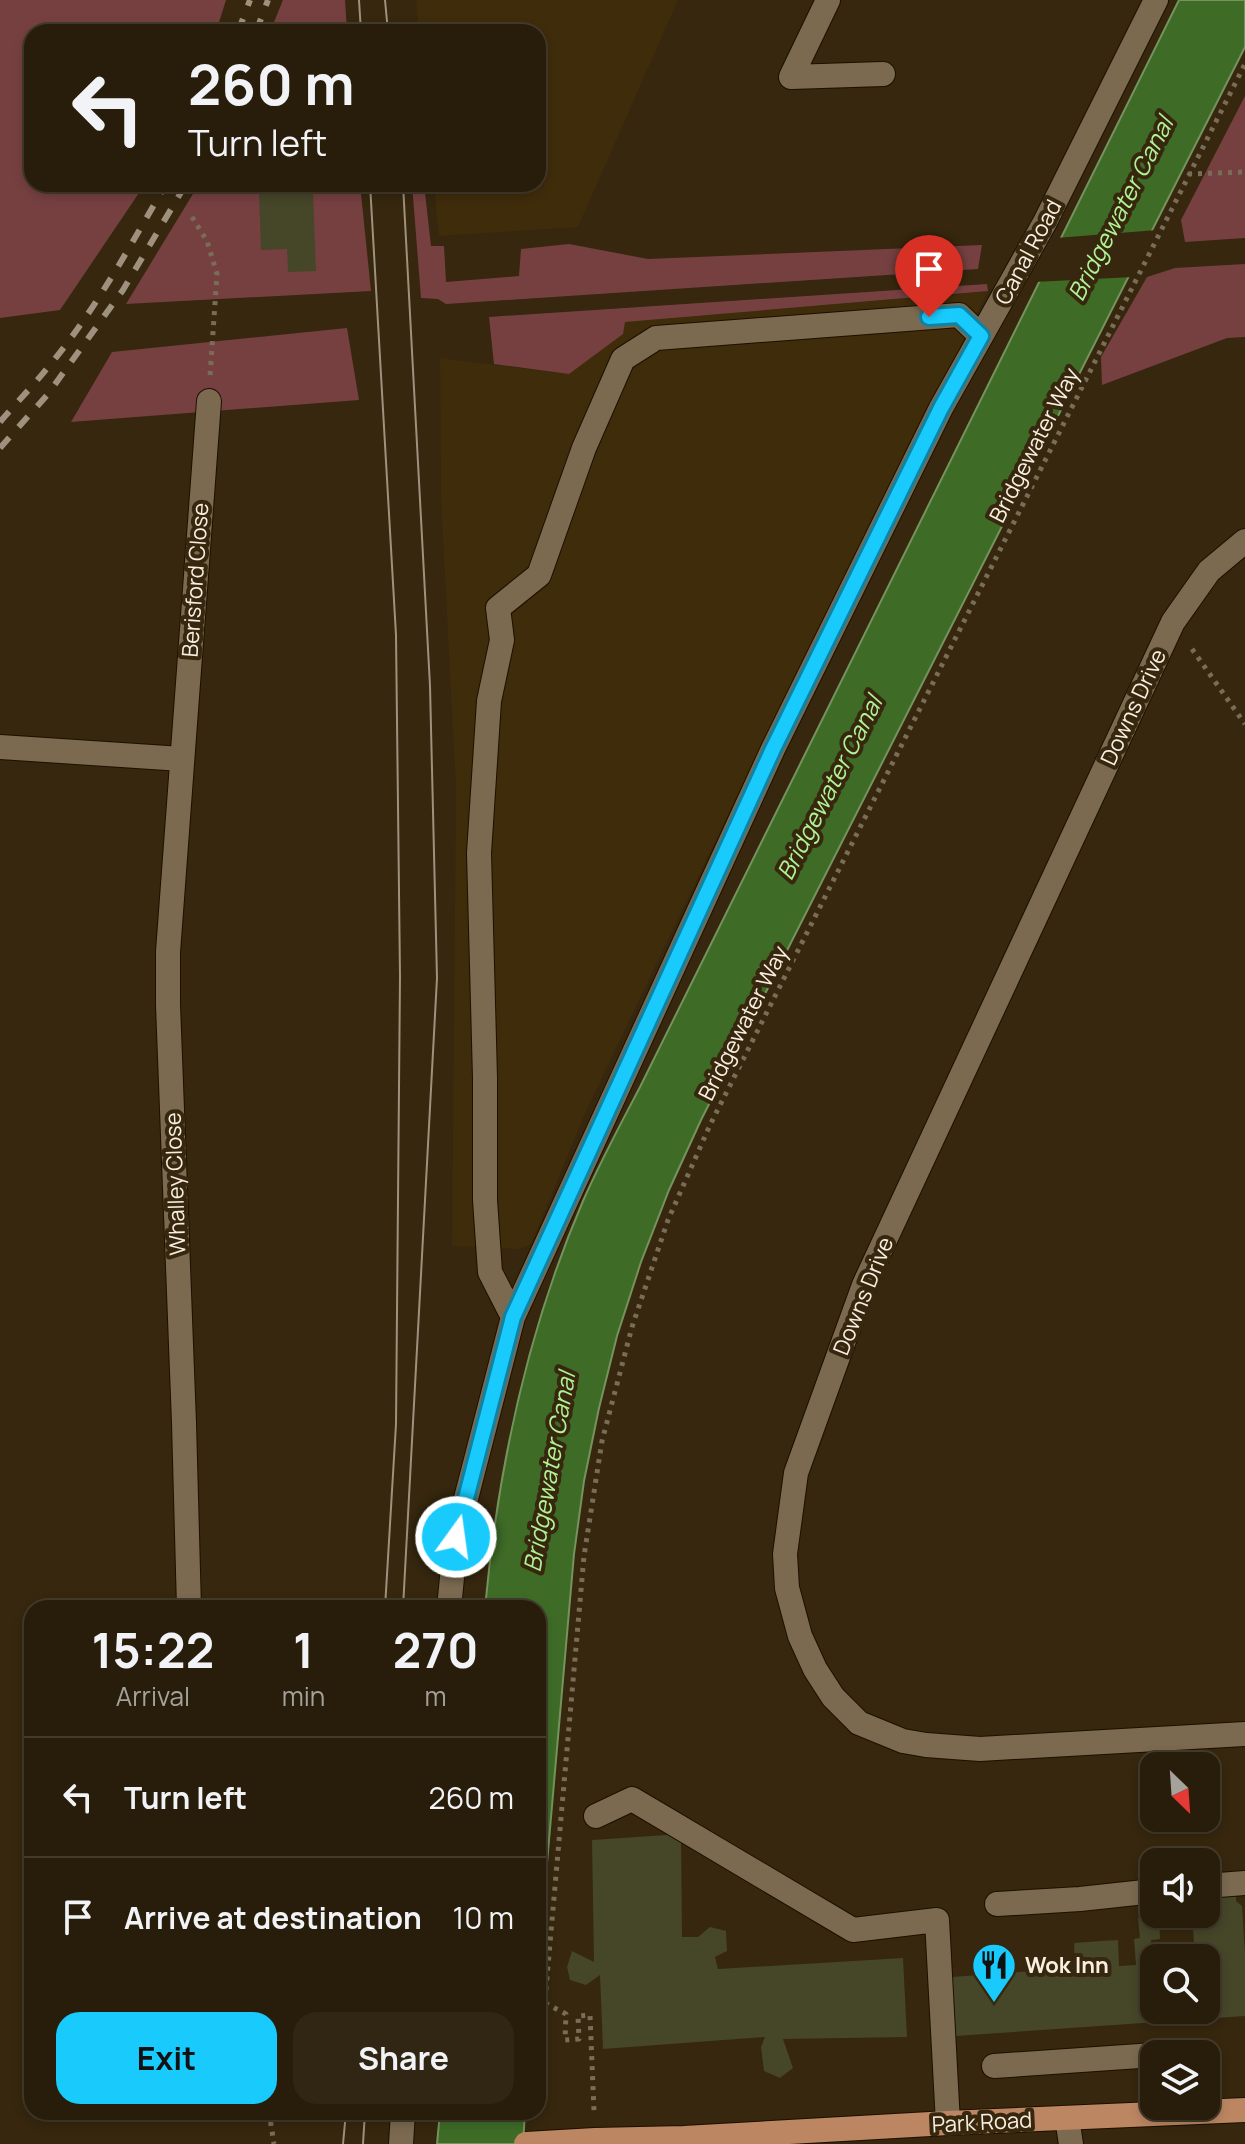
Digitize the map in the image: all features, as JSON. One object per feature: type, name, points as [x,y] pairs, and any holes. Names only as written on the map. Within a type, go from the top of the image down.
[{"type":"main road","name":"Park Road","points":[[1220,2110],[1245,2110]]},
{"type":"main road","name":"Park Road","points":[[526,2144],[1067,2118],[1140,2112]]},
{"type":"street","points":[[828,0],[791,77],[883,74]]},
{"type":"street","name":"Canal Road","points":[[450,1600],[456,1537],[513,1317],[773,749],[941,408],[1045,222],[1156,0]]},
{"type":"street","points":[[513,1317],[490,1272],[485,1200],[479,853],[489,701],[502,640],[498,608],[539,575],[584,448],[623,359],[656,338],[959,315],[981,336]]},
{"type":"street","name":"Berisford Close","points":[[182,759],[209,401]]},
{"type":"street","name":"Downs Drive","points":[[1245,541],[1209,571],[1173,622],[864,1285],[796,1473],[785,1554],[787,1588],[800,1636],[815,1669],[833,1697],[859,1723],[903,1741],[980,1749],[1245,1734]]},
{"type":"street","points":[[0,747],[182,759]]},
{"type":"street","name":"Whalley Close","points":[[182,759],[172,892],[168,1005],[189,1600]]},
{"type":"street","points":[[596,1816],[632,1799],[853,1930],[937,1920],[948,2123]]},
{"type":"street","points":[[1220,1885],[1245,1883]]},
{"type":"street","points":[[997,1904],[1140,1893]]},
{"type":"street","points":[[994,2066],[1140,2056]]},
{"type":"street","points":[[1067,2118],[1071,2144]]},
{"type":"street","points":[[401,2144],[402,2120]]},
{"type":"path","name":"Bridgewater Way","points":[[546,1992],[584,1556],[602,1441],[632,1327],[668,1220],[717,1111],[1245,64]]},
{"type":"path","points":[[1188,174],[1245,172]]},
{"type":"path","points":[[192,217],[207,241],[217,274],[209,401]]},
{"type":"path","points":[[1173,622],[1245,724]]},
{"type":"path","points":[[546,2004],[566,2014],[565,2040],[579,2039],[578,2016],[590,2015],[595,2140]]},
{"type":"path","points":[[270,2120],[274,2144]]},
{"type":"shaded area","points":[[0,0],[226,0],[218,24],[24,24],[24,192],[140,192],[60,310],[0,318]]},
{"type":"shaded area","points":[[283,0],[345,0],[346,24],[273,24]]},
{"type":"shaded area","points":[[416,0],[678,0],[578,227],[439,236],[435,192],[546,192],[546,24],[418,24]]},
{"type":"shaded area","points":[[1245,96],[1245,238],[1185,242],[1181,220]]},
{"type":"shaded area","points":[[194,192],[361,192],[371,291],[126,304]]},
{"type":"shaded area","points":[[413,192],[425,192],[431,246],[444,246],[446,282],[519,276],[521,249],[569,244],[648,259],[982,245],[978,269],[446,304],[438,299],[421,298]]},
{"type":"shaded area","points":[[1245,264],[1245,337],[1227,338],[1102,385],[1101,357],[1147,277],[1175,268]]},
{"type":"shaded area","points":[[987,284],[988,291],[625,322],[623,334],[569,374],[494,364],[489,317]]},
{"type":"shaded area","points":[[988,291],[746,777],[587,1109],[531,1244],[519,1249],[452,1246],[456,788],[441,498],[440,358],[569,374],[624,322]]},
{"type":"shaded area","points":[[347,328],[359,400],[71,422],[112,352]]},
{"type":"water","name":"Bridgewater Canal","points":[[1179,0],[1245,0],[1245,47],[701,1120],[641,1262],[617,1336],[584,1481],[574,1554],[546,1874],[546,1600],[486,1600],[491,1556],[507,1452],[546,1300],[583,1201]]},
{"type":"water","points":[[439,2120],[524,2120],[523,2144],[437,2144]]},
{"type":"pier","points":[[1157,230],[1133,277],[1034,282],[1056,238]]},
{"type":"building","points":[[313,192],[316,271],[288,272],[287,249],[261,250],[259,194]]},
{"type":"building","points":[[681,1834],[682,1937],[698,1937],[710,1927],[726,1931],[727,1951],[715,1957],[718,1969],[903,1958],[907,2037],[783,2039],[793,2068],[780,2078],[764,2071],[761,2047],[765,2037],[603,2049],[600,1975],[586,1985],[570,1980],[567,1967],[572,1951],[594,1962],[592,1840]]},
{"type":"building","points":[[1236,1892],[1236,1901],[1242,1906],[1245,2016],[1220,2018],[1220,1944],[1194,1944],[1193,1928],[1220,1928],[1220,1893]]},
{"type":"building","points":[[1138,1918],[1140,1928],[1160,1928],[1160,1939],[1151,1940],[1152,1944],[1140,1944],[1140,2023],[956,2036],[952,1977],[1075,1968],[1074,1943],[1101,1941],[1118,1940],[1119,1966],[1136,1965],[1134,1939],[1140,1938]]},
{"type":"tram line","points":[[359,0],[360,24]]},
{"type":"tram line","points":[[385,0],[387,24]]},
{"type":"tram line","points":[[370,192],[396,635],[400,976],[396,1424],[385,1600]]},
{"type":"tram line","points":[[403,192],[430,686],[437,978],[403,1600]]},
{"type":"tram line","points":[[343,2144],[345,2120]]},
{"type":"tram line","points":[[363,2144],[364,2120]]},
{"type":"railway","points":[[241,24],[250,0]]},
{"type":"railway","points":[[259,24],[268,0]]},
{"type":"railway","points":[[0,422],[82,323],[161,192]]},
{"type":"railway","points":[[0,448],[48,394],[123,290],[181,192]]},
{"type":"place","name":"Wok Inn","points":[[994,2004]]},
{"type":"route","points":[[456,1537],[513,1317],[773,749],[941,408],[981,336],[959,315],[929,317]]}]
